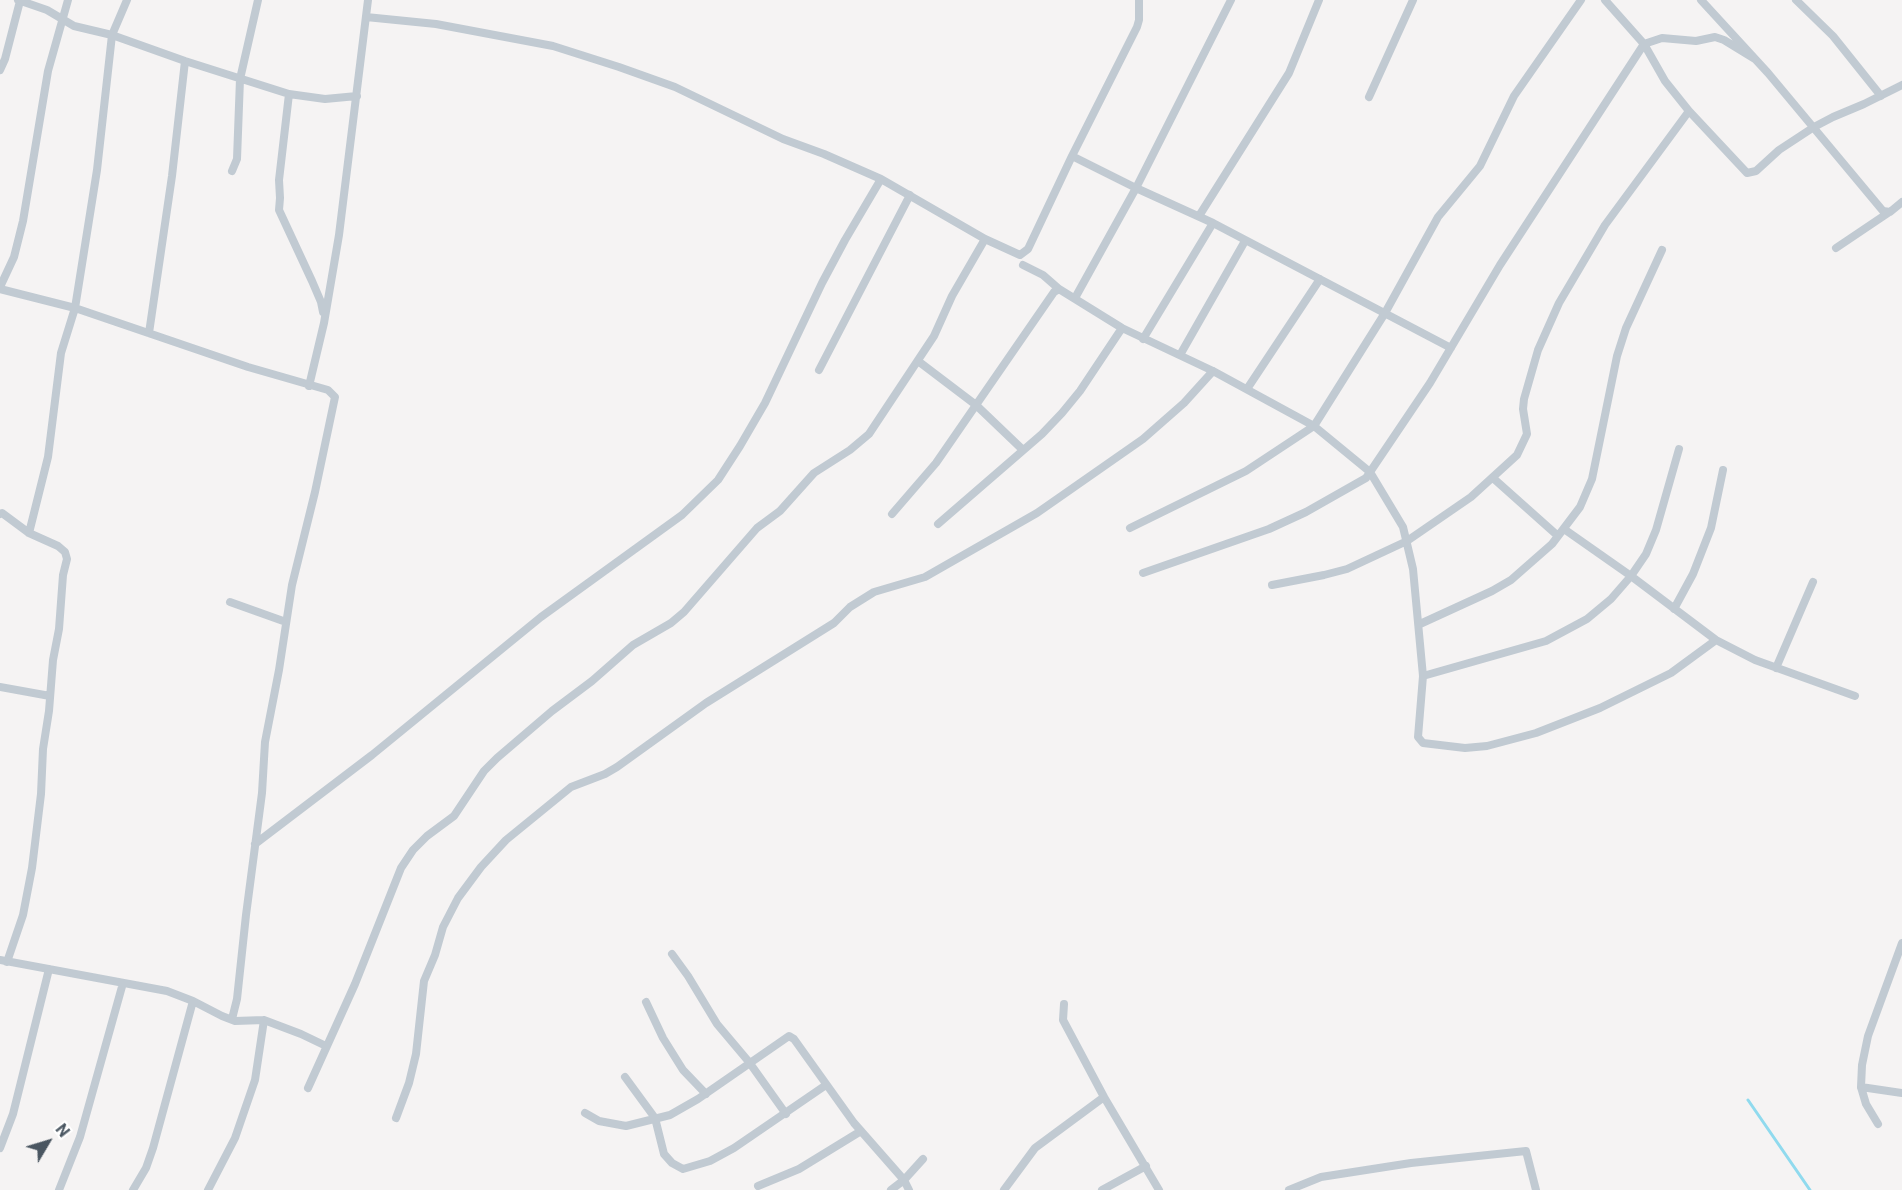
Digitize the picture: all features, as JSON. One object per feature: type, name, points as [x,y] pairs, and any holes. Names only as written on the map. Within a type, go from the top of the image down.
[{"type":"street","points":[[0,70],[5,59],[19,0],[47,10],[74,26],[112,35],[185,62],[289,94],[326,99],[357,96]]},
{"type":"street","points":[[68,0],[48,71],[23,221],[14,256],[0,288],[75,308],[248,368],[332,393],[335,401],[292,585],[265,742],[262,793],[237,999],[232,1019]]},
{"type":"street","points":[[29,533],[48,457],[61,353],[75,308],[97,171],[112,35],[127,0]]},
{"type":"street","points":[[232,171],[237,159],[240,79],[258,0]]},
{"type":"street","points":[[309,386],[324,323],[339,235],[368,0]]},
{"type":"street","points":[[366,17],[436,24],[553,45],[675,87],[783,139],[880,179],[1016,255],[1026,252],[1137,27],[1139,0]]},
{"type":"street","points":[[1075,298],[1136,188],[1231,0]]},
{"type":"street","points":[[1199,216],[1289,73],[1319,0]]},
{"type":"street","points":[[1369,97],[1413,0]]},
{"type":"street","points":[[1130,528],[1246,471],[1314,426],[1385,313],[1438,217],[1480,166],[1514,96],[1581,0]]},
{"type":"street","points":[[1605,0],[1644,44],[1665,81],[1689,111],[1744,171],[1749,173],[1756,171],[1779,150],[1814,127],[1902,85]]},
{"type":"street","points":[[1701,0],[1888,213]]},
{"type":"street","points":[[1796,0],[1833,36],[1881,96]]},
{"type":"street","points":[[1143,573],[1269,529],[1361,482],[1370,472],[1451,348],[1500,265],[1644,44],[1662,38],[1696,40],[1715,37],[1755,59]]},
{"type":"street","points":[[148,333],[172,176],[185,62]]},
{"type":"street","points":[[289,94],[279,180],[279,210],[321,302],[324,323]]},
{"type":"street","points":[[1272,585],[1347,569],[1407,541],[1454,510],[1517,455],[1525,441],[1527,428],[1523,409],[1524,399],[1538,350],[1559,303],[1605,225],[1689,111]]},
{"type":"street","points":[[1072,156],[1213,223],[1245,242],[1451,348]]},
{"type":"street","points":[[255,844],[372,755],[541,617],[681,515],[718,480],[765,404],[822,283],[880,179]]},
{"type":"street","points":[[819,370],[910,195]]},
{"type":"street","points":[[1836,249],[1902,201]]},
{"type":"street","points":[[1143,339],[1213,223]]},
{"type":"street","points":[[308,1088],[355,984],[401,868],[413,850],[427,836],[454,816],[484,771],[497,758],[633,645],[671,623],[684,612],[743,542],[780,511],[814,473],[862,441],[899,391],[937,331],[952,296],[985,239]]},
{"type":"street","points":[[1180,355],[1245,242]]},
{"type":"street","points":[[1420,624],[1511,580],[1558,536],[1580,507],[1592,479],[1617,356],[1626,328],[1662,250]]},
{"type":"street","points":[[1023,265],[1043,275],[1059,289],[1122,328],[1213,371],[1314,426],[1370,472],[1403,527],[1413,568],[1420,624],[1423,676],[1418,737],[1420,741],[1445,747],[1486,746],[1536,733],[1600,708],[1671,674],[1716,640]]},
{"type":"street","points":[[1246,389],[1320,279]]},
{"type":"street","points":[[892,514],[936,463],[1054,292],[1059,289]]},
{"type":"street","points":[[938,524],[1062,413],[1080,391],[1122,328]]},
{"type":"street","points":[[918,361],[976,405],[1023,450]]},
{"type":"street","points":[[396,1118],[409,1083],[416,1054],[424,981],[443,927],[458,898],[481,867],[506,840],[571,787],[605,774],[706,703],[834,623],[850,607],[874,592],[925,577],[1037,513],[1143,439],[1185,403],[1213,371]]},
{"type":"street","points":[[1423,676],[1555,637],[1587,619],[1611,599],[1646,554],[1656,530],[1679,449]]},
{"type":"street","points":[[1674,609],[1693,574],[1711,528],[1723,470]]},
{"type":"street","points":[[1492,478],[1558,536]]},
{"type":"street","points":[[0,514],[2,513],[29,533],[58,546],[65,552],[67,559],[63,574],[53,660],[32,868],[23,915],[4,961],[166,991],[236,1021],[264,1020],[301,1034],[326,1047]]},
{"type":"street","points":[[1564,529],[1716,640],[1737,652],[1776,668],[1856,696]]},
{"type":"street","points":[[1776,668],[1813,582]]},
{"type":"street","points":[[230,602],[286,622]]},
{"type":"street","points":[[0,687],[50,696]]},
{"type":"street","points":[[1878,1124],[1866,1104],[1861,1087],[1862,1065],[1868,1036],[1902,943]]},
{"type":"street","points":[[672,954],[717,1023],[749,1062],[786,1114]]},
{"type":"street","points":[[0,1148],[13,1114],[49,969]]},
{"type":"street","points":[[58,1190],[80,1137],[123,983]]},
{"type":"street","points":[[132,1190],[146,1168],[153,1148],[193,1001]]},
{"type":"street","points":[[646,1002],[663,1038],[683,1070],[706,1094]]},
{"type":"street","points":[[1064,1004],[1063,1020],[1159,1190]]},
{"type":"street","points":[[208,1190],[235,1138],[255,1080],[264,1020]]},
{"type":"street","points":[[585,1113],[599,1121],[626,1126],[670,1115],[706,1094],[789,1036],[794,1039],[861,1131],[904,1180],[909,1190]]},
{"type":"street","points":[[625,1077],[655,1118],[664,1154],[678,1168],[683,1169],[710,1161],[786,1114],[826,1085]]},
{"type":"street","points":[[1861,1087],[1902,1093]]},
{"type":"street","points":[[1004,1190],[1035,1148],[1104,1096]]},
{"type":"street","points":[[758,1186],[782,1178],[799,1169],[861,1131]]},
{"type":"street","points":[[1288,1190],[1321,1177],[1411,1163],[1526,1151],[1536,1190]]},
{"type":"street","points":[[891,1190],[904,1180],[923,1159]]},
{"type":"street","points":[[1102,1190],[1146,1166]]},
{"type":"waterway","points":[[1748,1100],[1810,1190]]}]
